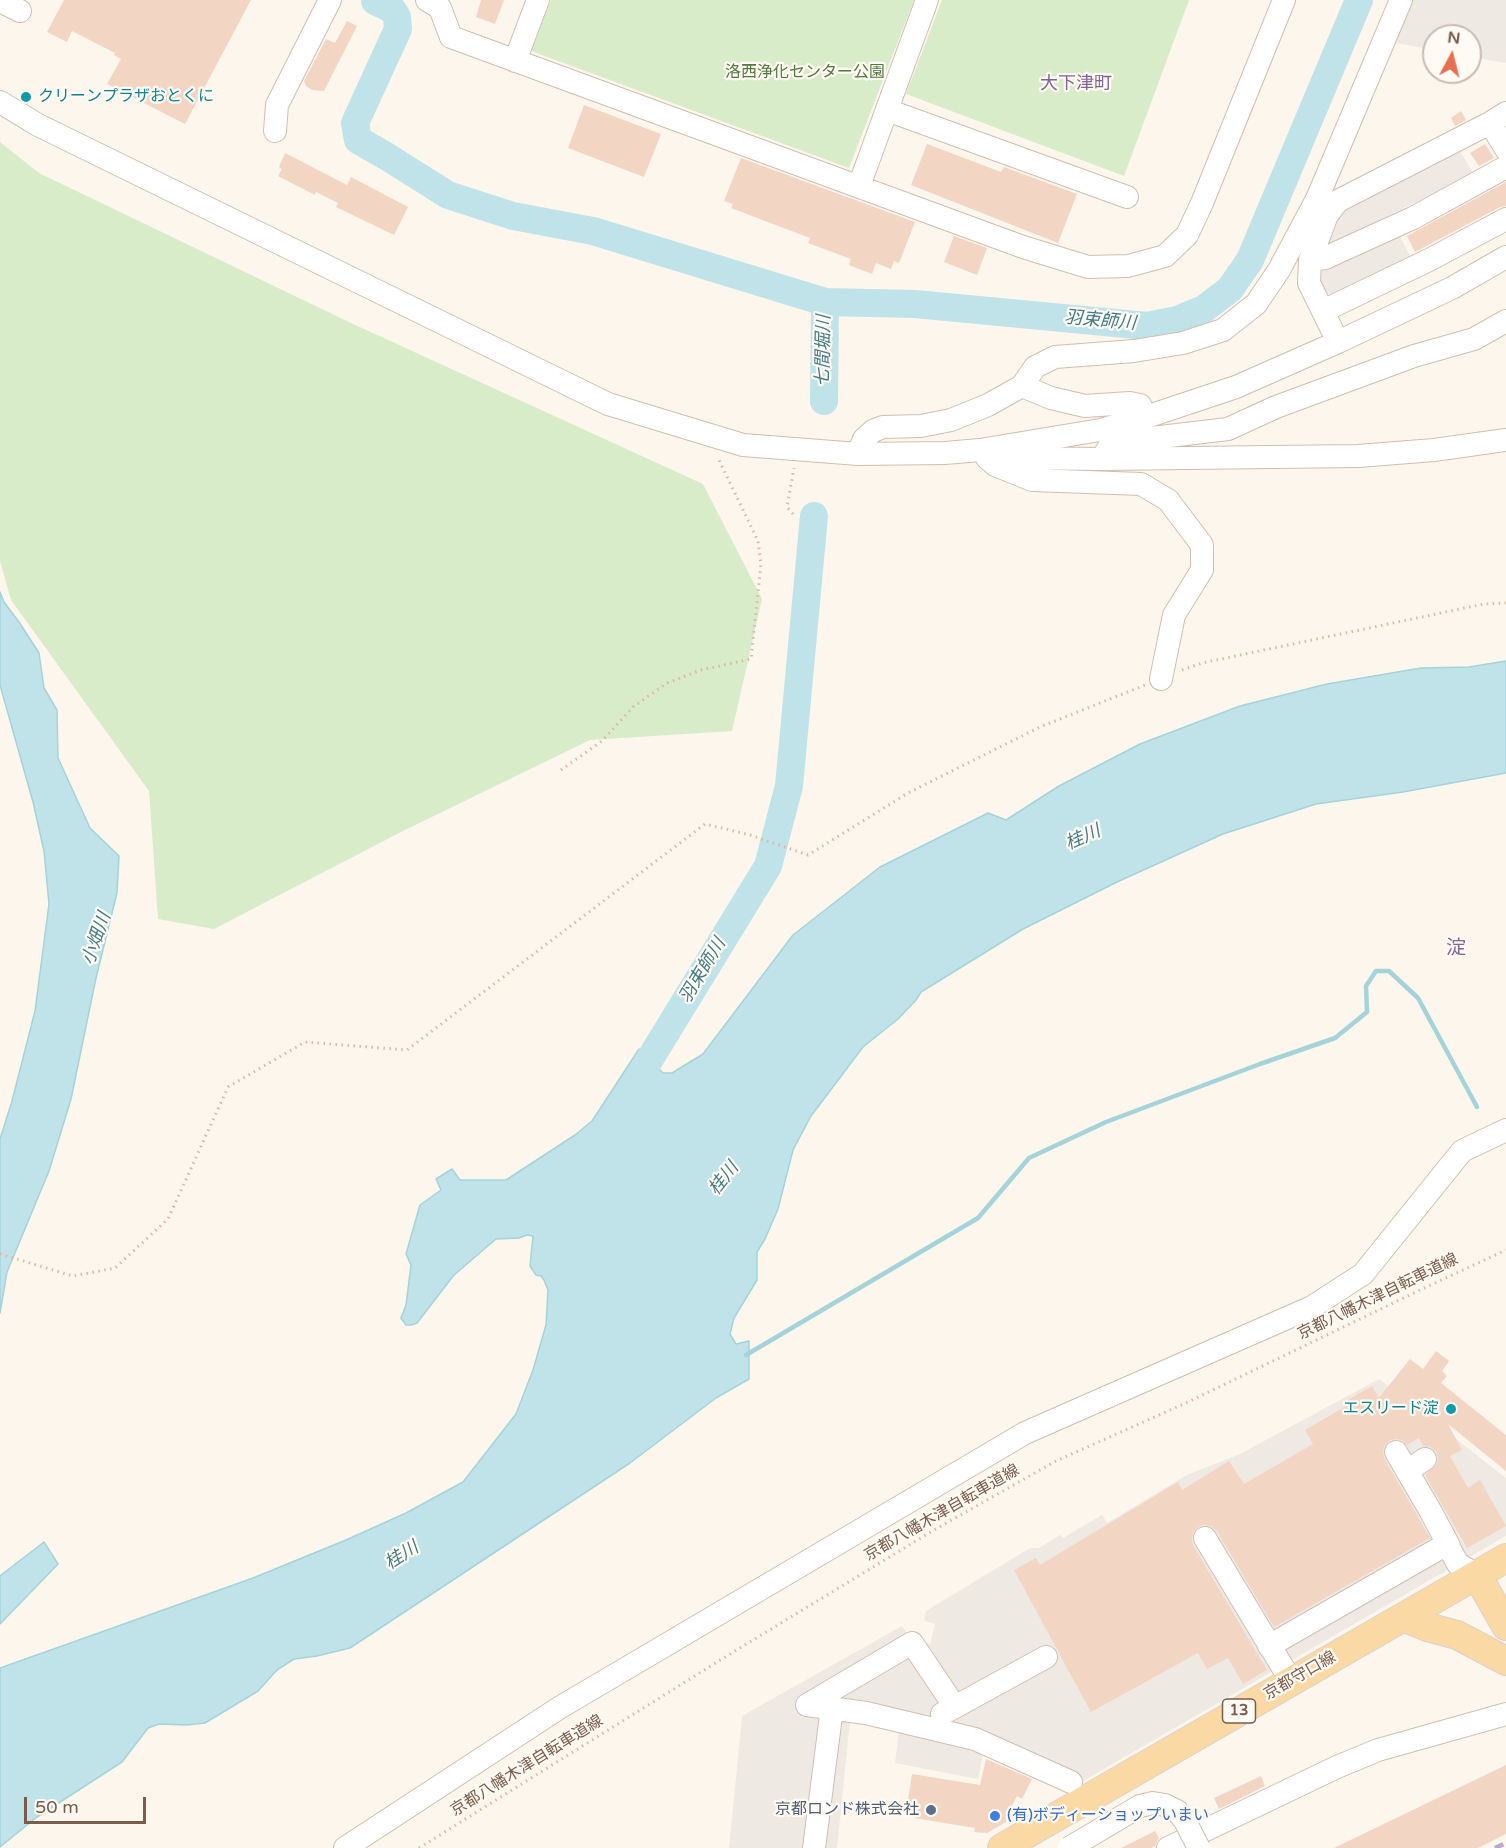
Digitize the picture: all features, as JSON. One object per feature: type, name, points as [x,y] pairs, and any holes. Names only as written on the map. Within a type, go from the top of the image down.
[{"type":"main road","name":"京都守口線","points":[[1002,1848],[1506,1558]]},
{"type":"main road","points":[[1477,1575],[1506,1626]]},
{"type":"main road","points":[[1403,1617],[1426,1627],[1457,1635],[1506,1661]]},
{"type":"street","points":[[275,130],[277,105],[330,0]]},
{"type":"street","points":[[427,0],[440,8],[451,38],[1023,247],[1088,267],[1128,266],[1165,256],[1187,235],[1284,0]]},
{"type":"street","points":[[515,61],[538,0]]},
{"type":"street","points":[[859,186],[927,0]]},
{"type":"street","points":[[858,454],[864,439],[873,431],[883,427],[921,426],[951,420],[988,405],[1022,386],[1035,367],[1055,357],[1134,351],[1183,344],[1223,330],[1256,304],[1279,270],[1317,199],[1401,0]]},
{"type":"street","points":[[0,1],[20,11]]},
{"type":"street","points":[[0,102],[38,125],[608,404],[743,445],[858,454],[945,453],[980,450],[1100,430],[1236,387],[1452,288],[1506,257]]},
{"type":"street","points":[[887,110],[1128,197]]},
{"type":"street","points":[[1338,342],[1309,283],[1310,260],[1327,215],[1338,201],[1498,118],[1506,149]]},
{"type":"street","points":[[1310,260],[1325,258],[1413,218],[1506,167]]},
{"type":"street","points":[[1323,311],[1429,260],[1506,219]]},
{"type":"street","points":[[1103,459],[1113,440],[1228,429],[1276,407],[1414,356],[1474,339],[1506,321]]},
{"type":"street","points":[[1022,386],[1052,398],[1085,406],[1130,403],[1140,405],[1146,417]]},
{"type":"street","points":[[980,450],[1016,458],[1358,456],[1434,450],[1506,440]]},
{"type":"street","points":[[980,450],[995,465],[1032,480],[1141,484],[1168,500],[1202,544],[1202,570],[1174,615],[1161,679]]},
{"type":"street","points":[[345,1848],[559,1708],[1025,1433],[1312,1307],[1363,1274],[1462,1151],[1506,1130]]},
{"type":"street","points":[[1409,1460],[1431,1512],[1458,1564],[1477,1575]]},
{"type":"street","points":[[1204,1538],[1291,1681]]},
{"type":"street","points":[[1269,1646],[1447,1544],[1449,1546]]},
{"type":"street","points":[[955,1707],[912,1643],[807,1705],[866,1713],[975,1739],[1071,1782]]},
{"type":"street","points":[[920,1726],[1046,1656]]},
{"type":"street","points":[[814,1848],[832,1708]]},
{"type":"street","points":[[1168,1848],[1378,1749],[1506,1714]]},
{"type":"street","points":[[1069,1848],[1140,1806],[1153,1803],[1165,1805],[1177,1811],[1199,1848]]},
{"type":"path","points":[[561,770],[602,741],[633,708],[667,682],[701,670],[751,659],[761,564],[758,541],[706,435]]},
{"type":"path","points":[[793,475],[787,507],[793,514]]},
{"type":"path","points":[[0,1254],[73,1276],[115,1268],[168,1219],[228,1087],[305,1042],[407,1050],[705,824],[808,855],[908,793],[1040,727],[1202,663],[1484,604],[1506,603]]},
{"type":"path","name":"京都八幡木津自転車道線","points":[[418,1848],[770,1629],[934,1530],[1056,1461],[1188,1402],[1506,1250]]},
{"type":"shaded area","points":[[1408,0],[1506,0],[1506,63],[1482,59],[1482,24],[1422,24],[1422,48],[1390,42]]},
{"type":"shaded area","points":[[1457,146],[1473,173],[1329,246],[1321,244],[1333,216]]},
{"type":"shaded area","points":[[1397,231],[1411,258],[1332,295],[1323,291],[1317,275],[1322,265]]},
{"type":"shaded area","points":[[1379,1379],[1506,1478],[1506,1536],[1071,1788],[984,1749],[978,1779],[895,1763],[899,1731],[850,1721],[837,1848],[729,1848],[742,1716],[902,1626],[910,1638],[930,1644],[935,1624],[924,1621],[926,1611],[1030,1548],[1039,1548],[1060,1535],[1063,1538],[1102,1515],[1107,1523],[1187,1475],[1240,1454]]},
{"type":"green space","name":"洛西浄化センター公園","points":[[551,0],[914,0],[849,168],[531,51]]},
{"type":"green space","name":"洛西浄化センター公園","points":[[942,0],[1189,0],[1124,176],[906,94]]},
{"type":"green space","points":[[0,142],[39,173],[351,323],[703,484],[762,599],[732,731],[590,740],[403,831],[214,929],[158,919],[149,791],[11,600],[0,561]]},
{"type":"water","name":"小畑川","points":[[0,592],[4,602],[39,653],[44,688],[57,710],[58,758],[90,828],[119,856],[117,893],[96,978],[71,1099],[49,1171],[7,1272],[0,1313],[0,1139],[35,1011],[49,904],[44,851],[33,802],[0,685]]},
{"type":"water","name":"桂川","points":[[1506,661],[1506,773],[1403,792],[1316,804],[1223,834],[1117,882],[1023,929],[921,992],[898,1019],[863,1047],[811,1116],[793,1150],[778,1209],[757,1252],[757,1280],[734,1318],[730,1334],[736,1344],[749,1341],[749,1379],[716,1398],[630,1463],[350,1648],[294,1659],[277,1670],[258,1691],[205,1723],[159,1724],[148,1728],[122,1762],[37,1817],[0,1847],[0,1668],[253,1578],[406,1513],[463,1482],[516,1414],[533,1370],[546,1325],[548,1290],[541,1276],[536,1275],[530,1266],[533,1236],[496,1239],[454,1275],[417,1323],[406,1325],[401,1318],[406,1305],[411,1265],[406,1254],[420,1205],[441,1190],[436,1179],[452,1169],[460,1180],[506,1180],[575,1135],[592,1121],[639,1049],[663,1073],[672,1073],[703,1054],[793,935],[880,867],[988,813],[1006,820],[1059,786],[1140,744],[1240,706],[1327,684],[1421,668],[1469,667]]},
{"type":"water","points":[[44,1542],[58,1564],[0,1624],[0,1576]]},
{"type":"building","points":[[64,0],[251,0],[185,124],[107,84],[121,59],[114,55],[115,53],[72,31],[67,42],[47,32]]},
{"type":"building","points":[[481,0],[504,0],[495,24],[476,17]]},
{"type":"building","points":[[347,21],[357,26],[324,91],[312,90],[306,86],[304,81],[326,39],[335,43]]},
{"type":"building","points":[[584,105],[661,134],[644,177],[568,148]]},
{"type":"building","points":[[1461,111],[1466,120],[1455,126],[1451,118]]},
{"type":"building","points":[[927,144],[1001,172],[1004,167],[1077,194],[1058,243],[911,185]]},
{"type":"building","points":[[1485,144],[1494,158],[1479,166],[1470,153]]},
{"type":"building","points":[[285,153],[347,185],[351,177],[408,207],[394,235],[336,207],[338,203],[316,192],[315,195],[278,176]]},
{"type":"building","points":[[741,158],[915,222],[899,263],[894,261],[891,269],[876,263],[872,274],[849,265],[851,259],[808,243],[810,238],[731,208],[733,204],[724,201]]},
{"type":"building","points":[[1506,182],[1506,206],[1500,207],[1415,252],[1407,236]]},
{"type":"building","points":[[954,236],[987,248],[977,275],[944,262]]},
{"type":"building","points":[[1436,1351],[1449,1361],[1442,1371],[1447,1376],[1441,1383],[1506,1435],[1506,1471],[1448,1424],[1462,1450],[1450,1456],[1468,1488],[1480,1480],[1506,1526],[1467,1548],[1425,1475],[1437,1464],[1436,1451],[1423,1446],[1419,1438],[1407,1445],[1402,1440],[1390,1440],[1384,1446],[1384,1458],[1430,1538],[1274,1627],[1217,1531],[1211,1526],[1199,1526],[1193,1532],[1193,1545],[1267,1670],[1243,1684],[1228,1658],[1207,1669],[1198,1653],[1091,1712],[1014,1570],[1036,1558],[1040,1565],[1178,1482],[1182,1490],[1229,1461],[1244,1484],[1313,1444],[1305,1430],[1348,1405],[1346,1401],[1372,1386],[1379,1398],[1410,1359],[1423,1369]]},
{"type":"building","points":[[986,1759],[1032,1779],[1022,1799],[1017,1796],[1007,1815],[1006,1822],[987,1833],[974,1832],[975,1828],[914,1818],[915,1814],[906,1813],[912,1774],[980,1785]]},
{"type":"building","points":[[1506,1765],[1506,1834],[1478,1848],[1334,1848]]},
{"type":"building","points":[[1261,1776],[1265,1786],[1219,1809],[1214,1798]]},
{"type":"building","points":[[1155,1831],[1159,1838],[1155,1846],[1151,1848],[1121,1848]]},
{"type":"waterway","name":"羽束師川","points":[[375,1],[392,9],[397,17],[398,29],[355,123],[358,140],[448,195],[513,216],[593,231],[825,302],[915,304],[1147,326],[1177,320],[1204,309],[1230,289],[1250,260],[1359,0]]},
{"type":"waterway","name":"七間堀川","points":[[824,401],[825,302]]},
{"type":"waterway","name":"羽束師川","points":[[629,1093],[768,866],[789,786],[814,516]]},
{"type":"waterway","points":[[746,1355],[978,1218],[1029,1158],[1106,1122],[1335,1038],[1367,1012],[1366,986],[1376,971],[1389,971],[1418,998],[1477,1107]]},
{"type":"railway","points":[[1495,1848],[1506,1843]]},
{"type":"place","name":"クリーンプラザおとくに","points":[[26,97]]},
{"type":"place","name":"エスリード淀","points":[[1451,1409]]},
{"type":"place","name":"京都ロンド株式会社","points":[[931,1810]]},
{"type":"place","name":"(有)ボディーショップいまい","points":[[995,1816]]},
{"type":"district","name":"大下津町","points":[[1076,84]]},
{"type":"district","name":"淀","points":[[1456,949]]}]
